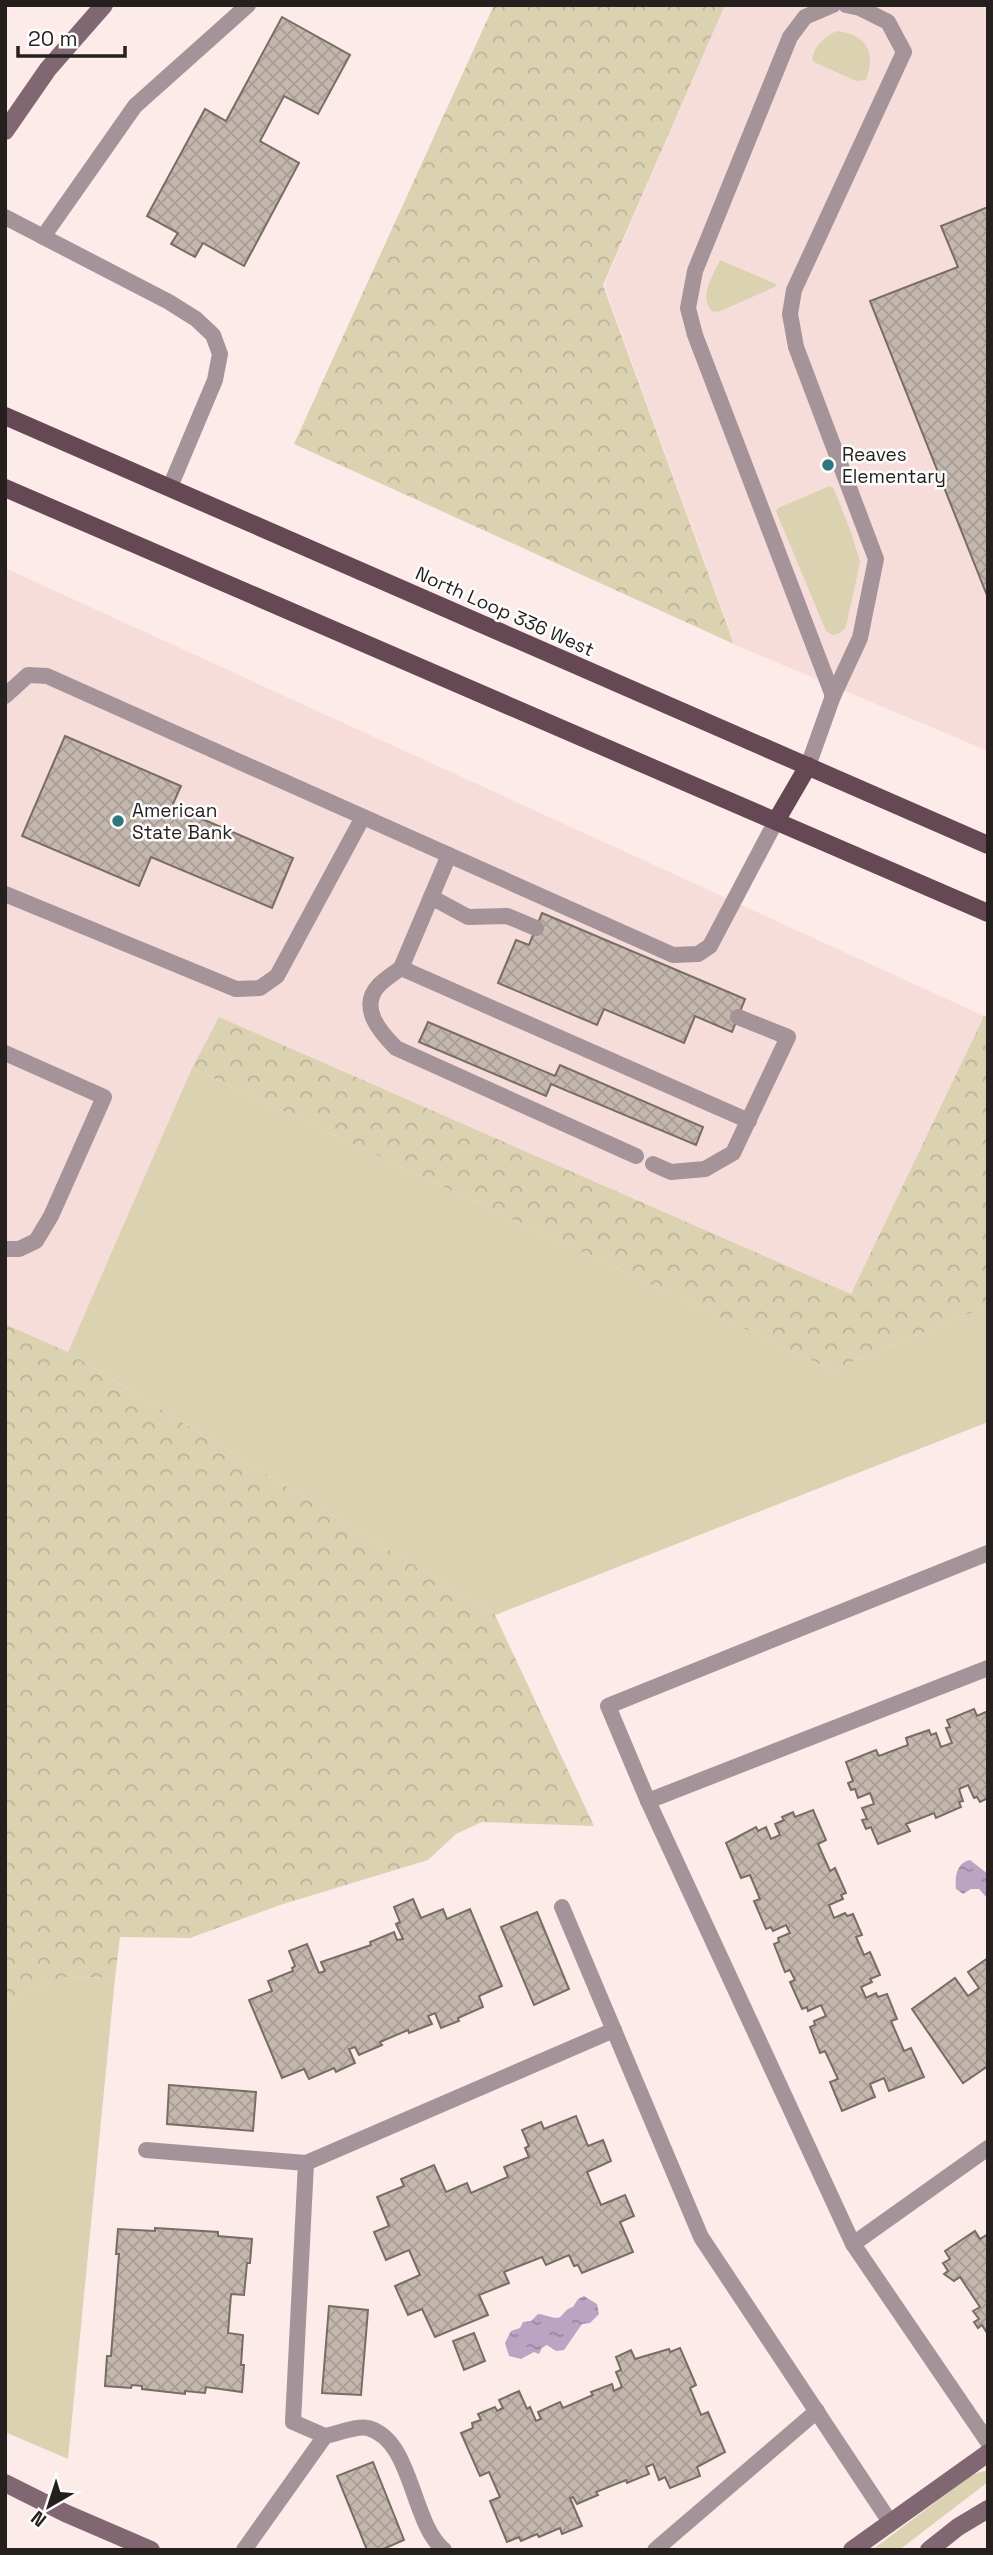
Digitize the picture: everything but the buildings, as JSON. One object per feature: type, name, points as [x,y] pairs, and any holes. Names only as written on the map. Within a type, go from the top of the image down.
[{"type":"main road","name":"North Loop 336 West","points":[[5,416],[988,845]]},
{"type":"main road","points":[[5,488],[988,913]]},
{"type":"main road","points":[[776,821],[808,766]]},
{"type":"street","points":[[5,131],[48,69],[104,5]]},
{"type":"street","points":[[852,2550],[988,2453]]},
{"type":"street","points":[[5,2483],[65,2513],[151,2550]]},
{"type":"street","points":[[929,2550],[958,2527],[988,2509]]},
{"type":"lane","points":[[43,237],[135,106],[248,5]]},
{"type":"lane","points":[[833,5],[805,17],[790,37],[695,271],[688,308],[695,335],[833,696]]},
{"type":"lane","points":[[808,766],[833,696],[860,638],[876,559],[796,347],[790,314],[794,290],[904,52],[888,22],[860,8],[846,5]]},
{"type":"lane","points":[[5,217],[169,302],[196,319],[213,334],[220,354],[215,380],[170,487]]},
{"type":"lane","points":[[5,696],[28,675],[47,676],[673,955],[698,954],[718,936],[776,821]]},
{"type":"lane","points":[[5,894],[236,989],[260,988],[277,976],[363,817]]},
{"type":"lane","points":[[449,855],[401,968],[376,987],[370,1008],[377,1029],[396,1048],[636,1156]]},
{"type":"lane","points":[[431,897],[468,916],[507,916],[536,928]]},
{"type":"lane","points":[[401,968],[749,1121]]},
{"type":"lane","points":[[653,1164],[671,1172],[705,1169],[733,1153],[788,1037],[738,1017]]},
{"type":"lane","points":[[5,1053],[104,1097],[51,1216],[36,1241],[19,1249],[5,1249]]},
{"type":"lane","points":[[988,1553],[608,1706],[648,1801],[853,2244],[988,2442]]},
{"type":"lane","points":[[648,1801],[988,1668]]},
{"type":"lane","points":[[562,1907],[701,2237],[890,2522]]},
{"type":"lane","points":[[146,2150],[306,2163],[614,2030]]},
{"type":"lane","points":[[853,2244],[988,2148]]},
{"type":"lane","points":[[306,2163],[293,2422],[325,2436],[366,2428],[382,2435],[400,2456],[427,2528],[444,2550]]},
{"type":"lane","points":[[654,2550],[817,2411]]},
{"type":"lane","points":[[244,2550],[325,2436]]},
{"type":"shaded area","name":"Reaves Elementary","points":[[725,5],[977,5],[988,10],[988,751],[735,645],[604,285]]},
{"type":"shaded area","points":[[5,568],[984,1016],[851,1294],[219,1017],[192,1068],[68,1352],[5,1324]]},
{"type":"green space","points":[[494,5],[725,5],[603,285],[734,644],[294,444]]},
{"type":"green space","points":[[837,31],[856,36],[866,46],[870,61],[866,80],[856,81],[812,59],[821,42]]},
{"type":"green space","points":[[720,260],[777,286],[718,312],[712,311],[706,299],[707,292]]},
{"type":"green space","points":[[830,486],[834,489],[860,562],[846,627],[833,635],[826,631],[776,511]]},
{"type":"green space","points":[[984,1016],[988,1018],[988,1306],[832,1370],[192,1068],[219,1017],[851,1294]]},
{"type":"green space","points":[[192,1068],[832,1370],[988,1306],[988,1422],[495,1615],[68,1352]]},
{"type":"green space","points":[[5,1324],[68,1352],[495,1615],[594,1826],[482,1822],[456,1834],[428,1860],[280,1905],[190,1938],[120,1937],[115,1978],[61,1977],[17,1996],[5,2007]]},
{"type":"green space","points":[[61,1977],[115,1978],[68,2459],[5,2432],[5,2007],[17,1996]]},
{"type":"green space","points":[[988,2470],[988,2482],[899,2550],[872,2550],[973,2474]]},
{"type":"water","points":[[970,1860],[988,1874],[988,1899],[979,1889],[971,1889],[963,1894],[956,1889],[959,1867]]},
{"type":"water","points":[[584,2296],[597,2304],[599,2314],[590,2323],[582,2324],[564,2350],[556,2351],[547,2345],[539,2354],[534,2352],[521,2359],[509,2356],[505,2343],[511,2331],[520,2328],[523,2322],[531,2321],[538,2314],[560,2317]]},
{"type":"place","name":"Reaves Elementary","points":[[828,465]]},
{"type":"place","name":"American State Bank","points":[[118,821]]}]
